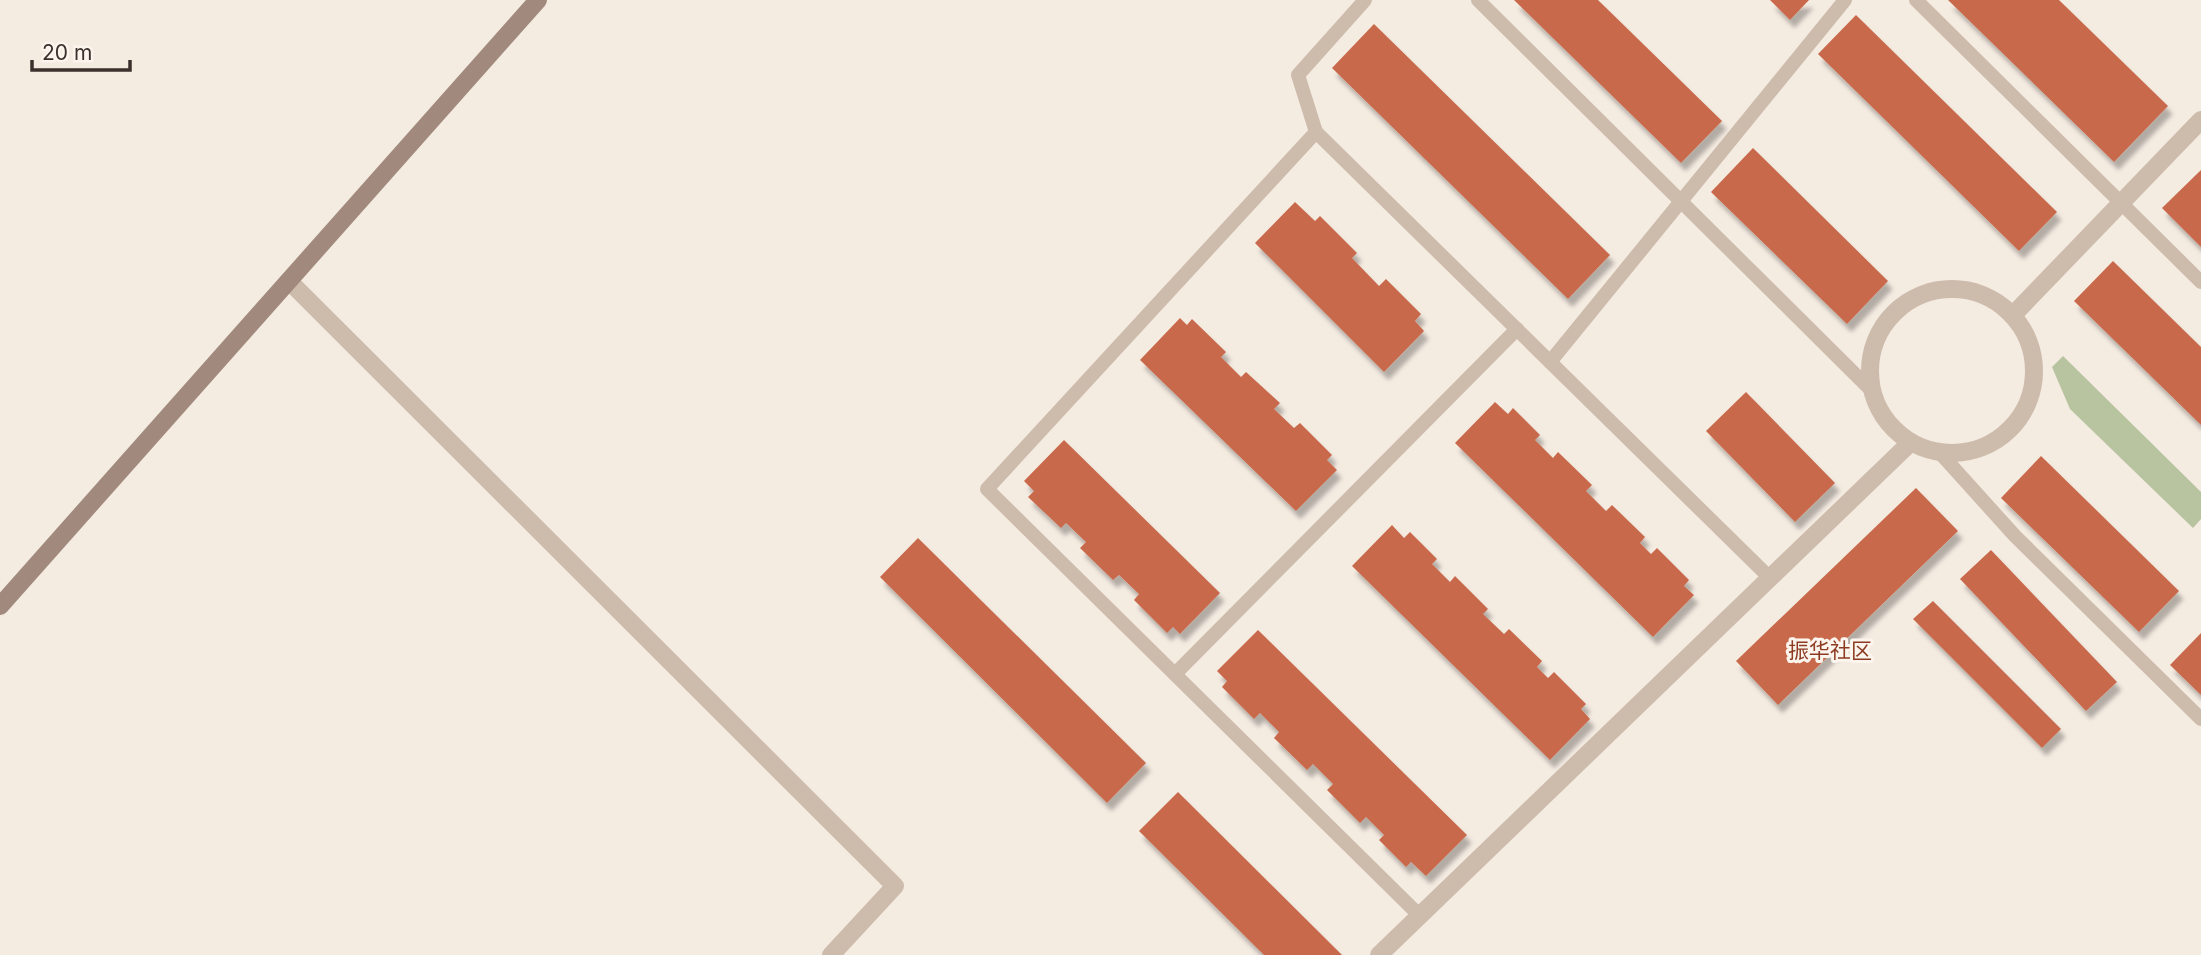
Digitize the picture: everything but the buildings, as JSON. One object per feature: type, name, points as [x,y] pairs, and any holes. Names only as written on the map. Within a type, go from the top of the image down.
[{"type":"main road","points":[[0,606],[538,0]]},
{"type":"street","points":[[2013,315],[2201,120]]},
{"type":"street","points":[[289,281],[895,886],[831,955]]},
{"type":"street","points":[[1965,288],[1994,299],[2018,320],[2032,348],[2035,379],[2026,410],[2004,436],[1975,451],[1941,454],[1910,443],[1885,420],[1871,390],[1870,357],[1881,326],[1905,302],[1933,289],[1965,288]]},
{"type":"street","points":[[1379,955],[1910,443]]},
{"type":"lane","points":[[1365,0],[1298,75],[1316,132],[1769,577]]},
{"type":"lane","points":[[1478,0],[1871,390]]},
{"type":"lane","points":[[1550,362],[1845,0]]},
{"type":"lane","points":[[1916,0],[2201,282]]},
{"type":"lane","points":[[1316,132],[987,489],[1419,915]]},
{"type":"lane","points":[[1175,674],[1517,330]]},
{"type":"lane","points":[[1941,454],[2015,536],[2201,719]]},
{"type":"green space","points":[[2063,356],[2201,492],[2201,519],[2193,528],[2070,409],[2052,367]]},
{"type":"district","name":"振华社区","points":[[1830,650]]}]
